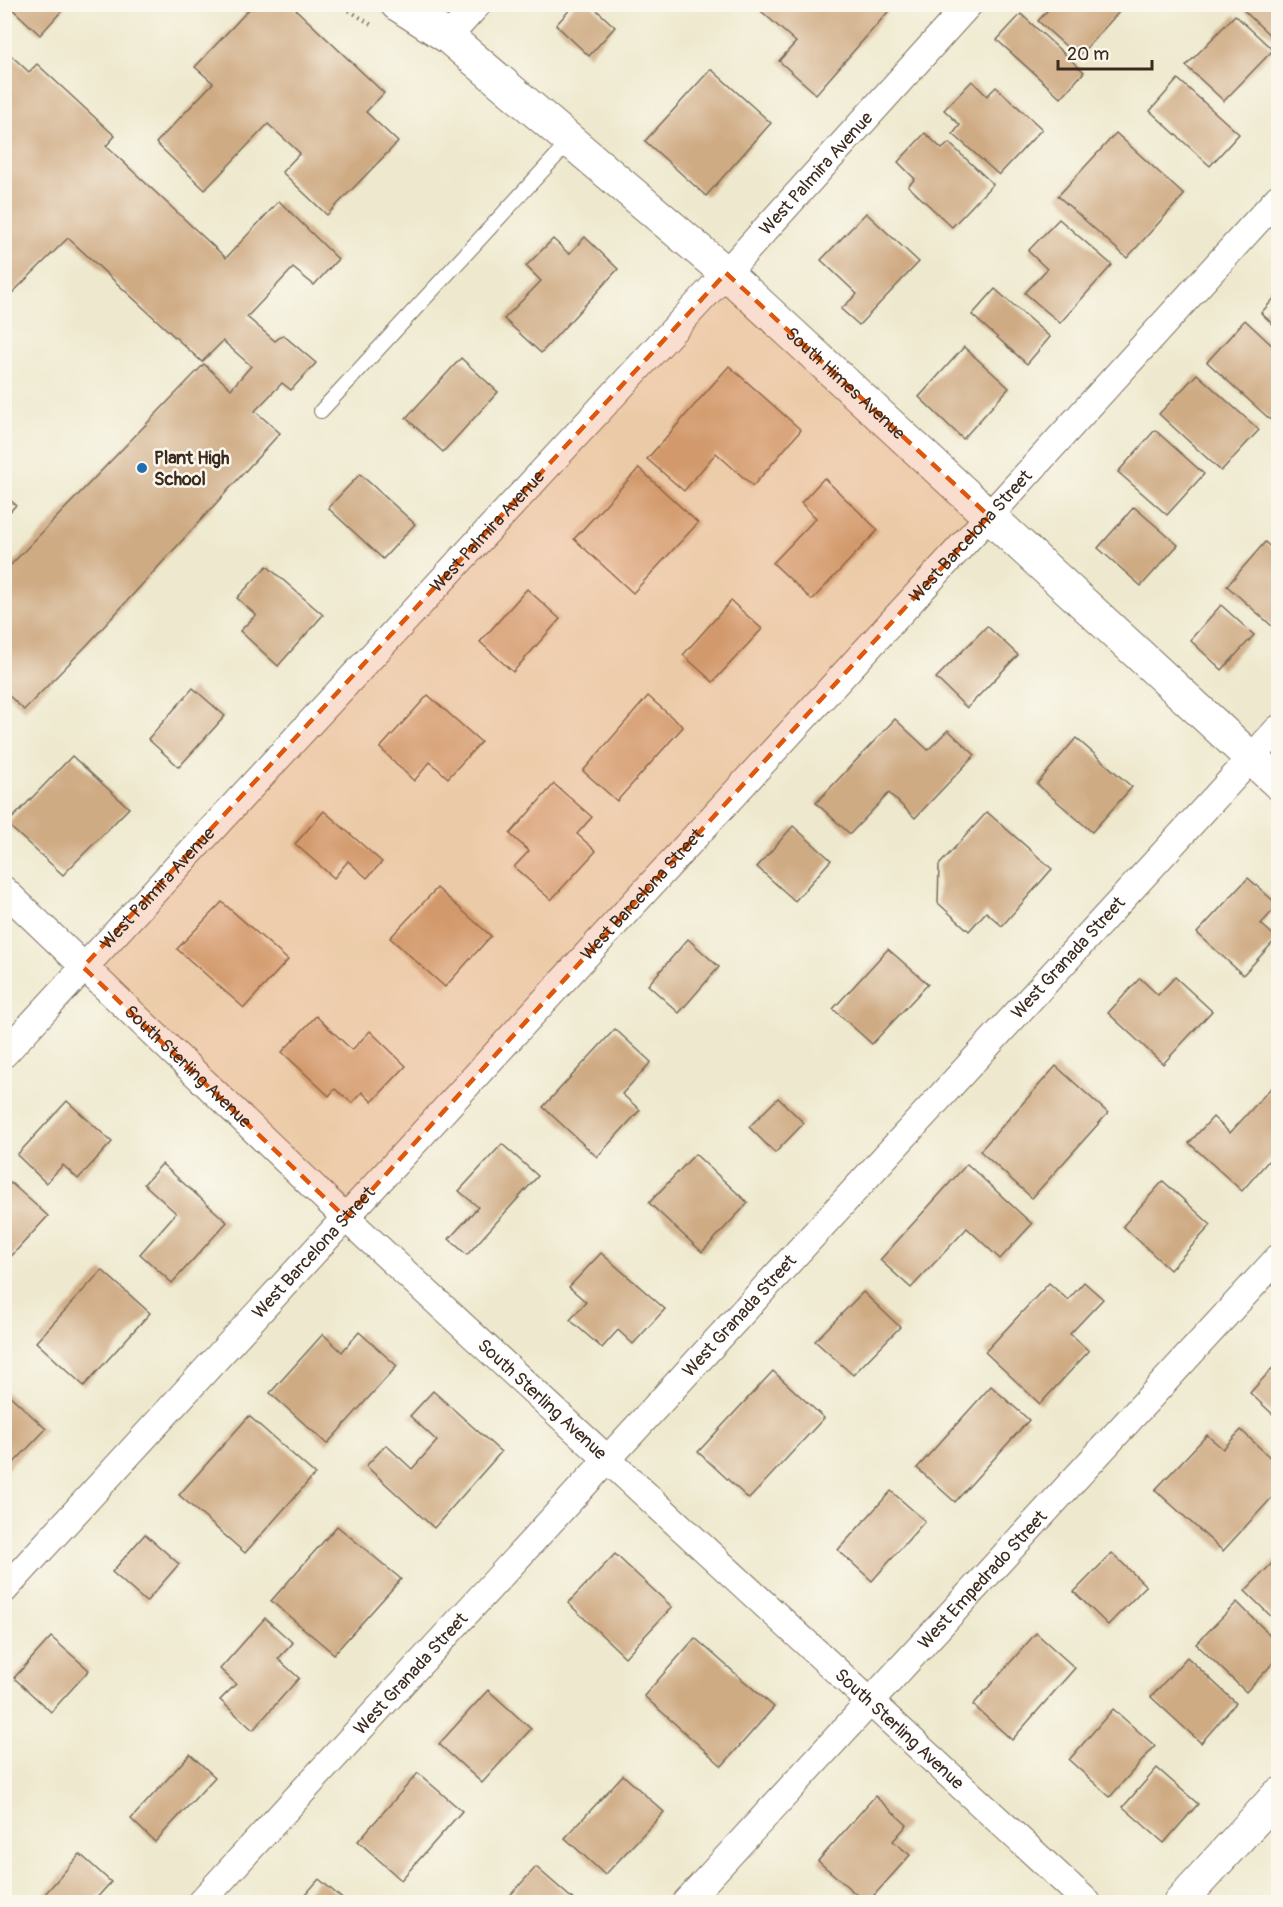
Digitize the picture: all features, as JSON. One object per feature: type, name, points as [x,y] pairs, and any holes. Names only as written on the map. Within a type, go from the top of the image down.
[{"type":"street","name":"South Himes Avenue","points":[[396,4],[448,37],[726,273],[1278,783]]},
{"type":"street","points":[[448,37],[478,4]]},
{"type":"street","name":"West Palmira Avenue","points":[[4,1054],[726,273],[969,4]]},
{"type":"street","name":"West Barcelona Street","points":[[4,1590],[1278,198]]},
{"type":"street","name":"West Granada Street","points":[[201,1902],[1278,729]]},
{"type":"street","name":"South Sterling Avenue","points":[[4,890],[346,1218],[1086,1902]]},
{"type":"street","name":"West Empedrado Street","points":[[686,1902],[1278,1258]]},
{"type":"street","points":[[1180,1902],[1278,1795]]},
{"type":"lane","points":[[321,411],[570,141]]},
{"type":"highlighted area","points":[[726,273],[989,516],[346,1218],[83,967]]},
{"type":"building","points":[[7,4],[68,4],[40,35]]},
{"type":"building","points":[[254,4],[290,4],[384,93],[366,112],[398,142],[327,215],[282,172],[300,153],[268,124],[205,190],[156,143],[213,83],[195,67]]},
{"type":"building","points":[[575,4],[590,4],[615,27],[589,56],[556,25]]},
{"type":"building","points":[[753,4],[895,4],[816,94],[779,61],[796,42]]},
{"type":"building","points":[[1053,4],[1111,4],[1119,12],[1078,57],[1038,21]]},
{"type":"building","points":[[1237,4],[1278,4],[1278,43]]},
{"type":"building","points":[[1021,14],[1084,72],[1061,98],[997,40]]},
{"type":"building","points":[[1235,15],[1273,50],[1224,101],[1186,66]]},
{"type":"building","points":[[4,49],[29,72],[37,64],[115,136],[106,146],[226,258],[279,201],[338,259],[314,285],[293,268],[247,317],[275,341],[283,335],[316,363],[291,390],[282,383],[255,411],[280,433],[88,644],[24,710],[4,691],[4,572],[204,364],[231,389],[251,366],[223,341],[202,362],[68,238],[4,301]]},
{"type":"building","points":[[711,69],[771,123],[706,196],[645,141]]},
{"type":"building","points":[[1178,79],[1239,134],[1210,166],[1150,111]]},
{"type":"building","points":[[972,81],[987,96],[996,87],[1042,129],[999,175],[953,134],[960,125],[944,110]]},
{"type":"building","points":[[925,133],[942,149],[949,143],[993,184],[952,227],[908,186],[915,179],[898,162]]},
{"type":"building","points":[[1116,133],[1184,195],[1127,258],[1058,196]]},
{"type":"building","points":[[866,213],[919,262],[859,325],[841,309],[857,294],[821,260]]},
{"type":"building","points":[[1059,219],[1112,265],[1060,323],[1025,293],[1047,269],[1028,251]]},
{"type":"building","points":[[585,237],[618,269],[541,353],[504,319],[541,281],[526,266],[553,239],[569,254]]},
{"type":"building","points":[[995,289],[1050,337],[1027,364],[972,315]]},
{"type":"building","points":[[1278,294],[1278,329],[1261,313]]},
{"type":"building","points":[[1245,320],[1278,351],[1278,418],[1274,423],[1207,362]]},
{"type":"building","points":[[964,347],[1009,388],[963,439],[919,397]]},
{"type":"building","points":[[461,358],[498,392],[443,452],[406,418]]},
{"type":"building","points":[[729,366],[801,430],[753,486],[716,453],[684,491],[647,459]]},
{"type":"building","points":[[1197,374],[1259,430],[1221,471],[1159,414]]},
{"type":"building","points":[[1155,430],[1204,474],[1167,515],[1118,472]]},
{"type":"building","points":[[639,468],[698,523],[633,593],[574,539]]},
{"type":"building","points":[[360,474],[415,524],[383,559],[328,508]]},
{"type":"building","points":[[824,478],[878,530],[812,600],[773,563],[816,518],[801,503]]},
{"type":"building","points":[[4,495],[16,505],[4,518]]},
{"type":"building","points":[[1134,507],[1178,545],[1141,586],[1098,548]]},
{"type":"building","points":[[1265,542],[1278,554],[1278,621],[1273,627],[1227,586]]},
{"type":"building","points":[[267,566],[323,615],[278,666],[240,631],[256,615],[237,598]]},
{"type":"building","points":[[527,589],[560,619],[513,672],[480,642]]},
{"type":"building","points":[[731,601],[762,629],[713,682],[683,655]]},
{"type":"building","points":[[1221,605],[1254,635],[1222,670],[1190,640]]},
{"type":"building","points":[[987,626],[1018,655],[967,708],[936,678]]},
{"type":"building","points":[[193,688],[225,716],[179,767],[148,739]]},
{"type":"building","points":[[428,695],[481,742],[448,778],[430,762],[414,781],[380,748]]},
{"type":"building","points":[[648,696],[683,727],[617,801],[583,771]]},
{"type":"building","points":[[895,719],[928,750],[948,730],[975,755],[915,818],[889,793],[850,834],[816,803]]},
{"type":"building","points":[[1076,738],[1132,787],[1092,832],[1037,784]]},
{"type":"building","points":[[72,756],[129,808],[63,875],[7,824]]},
{"type":"building","points":[[554,784],[592,817],[577,834],[596,851],[551,900],[514,867],[529,851],[510,834]]},
{"type":"building","points":[[324,811],[382,862],[367,878],[348,861],[334,878],[295,844]]},
{"type":"building","points":[[987,812],[1052,869],[1002,926],[986,912],[969,931],[938,903],[939,865]]},
{"type":"building","points":[[793,826],[831,860],[795,901],[757,867]]},
{"type":"building","points":[[1248,878],[1278,905],[1261,924],[1277,938],[1243,975],[1197,933]]},
{"type":"building","points":[[437,888],[491,936],[445,987],[390,938]]},
{"type":"building","points":[[222,902],[288,960],[244,1008],[177,949]]},
{"type":"building","points":[[688,939],[719,967],[679,1013],[648,985]]},
{"type":"building","points":[[888,949],[928,984],[872,1044],[833,1009]]},
{"type":"building","points":[[1175,977],[1212,1011],[1163,1064],[1108,1013],[1140,978],[1158,995]]},
{"type":"building","points":[[316,1016],[352,1050],[370,1031],[406,1066],[372,1102],[362,1092],[352,1103],[335,1089],[329,1096],[282,1052]]},
{"type":"building","points":[[615,1029],[651,1062],[622,1094],[640,1110],[597,1157],[543,1107]]},
{"type":"building","points":[[1056,1066],[1108,1113],[1032,1198],[980,1151]]},
{"type":"building","points":[[1271,1088],[1278,1095],[1278,1150],[1242,1191],[1189,1143],[1213,1117],[1230,1133]]},
{"type":"building","points":[[778,1098],[804,1123],[775,1153],[749,1127]]},
{"type":"building","points":[[67,1101],[112,1142],[78,1179],[63,1165],[46,1183],[17,1155]]},
{"type":"building","points":[[502,1144],[538,1176],[467,1255],[449,1239],[478,1207],[459,1191]]},
{"type":"building","points":[[695,1154],[748,1203],[702,1252],[649,1203]]},
{"type":"building","points":[[162,1164],[227,1222],[172,1283],[140,1254],[176,1213],[144,1184]]},
{"type":"building","points":[[967,1164],[1032,1224],[1000,1259],[967,1228],[911,1288],[880,1260]]},
{"type":"building","points":[[1163,1181],[1211,1225],[1170,1270],[1123,1226]]},
{"type":"building","points":[[11,1183],[48,1216],[4,1264],[4,1190]]},
{"type":"building","points":[[601,1253],[665,1309],[633,1344],[618,1330],[602,1348],[570,1320],[586,1302],[569,1287]]},
{"type":"building","points":[[102,1270],[150,1313],[84,1386],[36,1342]]},
{"type":"building","points":[[1084,1282],[1103,1299],[1070,1334],[1089,1351],[1040,1404],[985,1352],[1049,1283],[1068,1300]]},
{"type":"building","points":[[863,1292],[900,1327],[853,1375],[815,1341]]},
{"type":"building","points":[[359,1332],[397,1366],[327,1444],[270,1393],[323,1334],[342,1352]]},
{"type":"building","points":[[1278,1362],[1278,1419],[1250,1393]]},
{"type":"building","points":[[773,1371],[824,1418],[749,1499],[698,1452]]},
{"type":"building","points":[[991,1386],[1029,1420],[955,1502],[917,1468]]},
{"type":"building","points":[[433,1391],[501,1452],[434,1528],[366,1466],[386,1445],[412,1469],[437,1441],[410,1416]]},
{"type":"building","points":[[6,1392],[46,1429],[4,1473],[4,1393]]},
{"type":"building","points":[[249,1416],[315,1474],[245,1553],[179,1495]]},
{"type":"building","points":[[1241,1430],[1278,1465],[1278,1491],[1223,1551],[1155,1490],[1207,1435],[1223,1449]]},
{"type":"building","points":[[891,1491],[925,1521],[872,1581],[838,1550]]},
{"type":"building","points":[[337,1526],[401,1579],[334,1654],[271,1601]]},
{"type":"building","points":[[145,1534],[179,1564],[146,1602],[112,1572]]},
{"type":"building","points":[[1112,1553],[1146,1586],[1108,1625],[1074,1592]]},
{"type":"building","points":[[615,1554],[672,1607],[625,1657],[568,1603]]},
{"type":"building","points":[[1278,1557],[1278,1623],[1245,1591]]},
{"type":"building","points":[[1237,1602],[1278,1643],[1278,1658],[1246,1692],[1196,1644]]},
{"type":"building","points":[[265,1618],[293,1643],[278,1659],[299,1678],[253,1730],[220,1700],[236,1684],[220,1669]]},
{"type":"building","points":[[1036,1633],[1075,1668],[1012,1740],[973,1705]]},
{"type":"building","points":[[51,1637],[89,1670],[51,1712],[14,1678]]},
{"type":"building","points":[[695,1638],[774,1707],[722,1766],[644,1696]]},
{"type":"building","points":[[1187,1657],[1236,1703],[1201,1743],[1151,1697]]},
{"type":"building","points":[[488,1690],[531,1729],[482,1783],[439,1744]]},
{"type":"building","points":[[1113,1709],[1155,1746],[1110,1797],[1069,1760]]},
{"type":"building","points":[[190,1754],[215,1777],[155,1842],[131,1819]]},
{"type":"building","points":[[1157,1768],[1198,1804],[1164,1843],[1123,1807]]},
{"type":"building","points":[[418,1773],[462,1811],[401,1880],[358,1841]]},
{"type":"building","points":[[623,1775],[664,1812],[605,1875],[565,1838]]},
{"type":"building","points":[[875,1796],[907,1825],[893,1841],[910,1855],[868,1902],[865,1902],[818,1861]]},
{"type":"building","points":[[80,1854],[111,1882],[93,1902],[38,1902]]},
{"type":"building","points":[[536,1867],[576,1902],[504,1902]]},
{"type":"building","points":[[319,1879],[346,1902],[299,1902]]},
{"type":"place","name":"Plant High School","points":[[142,468]]}]
